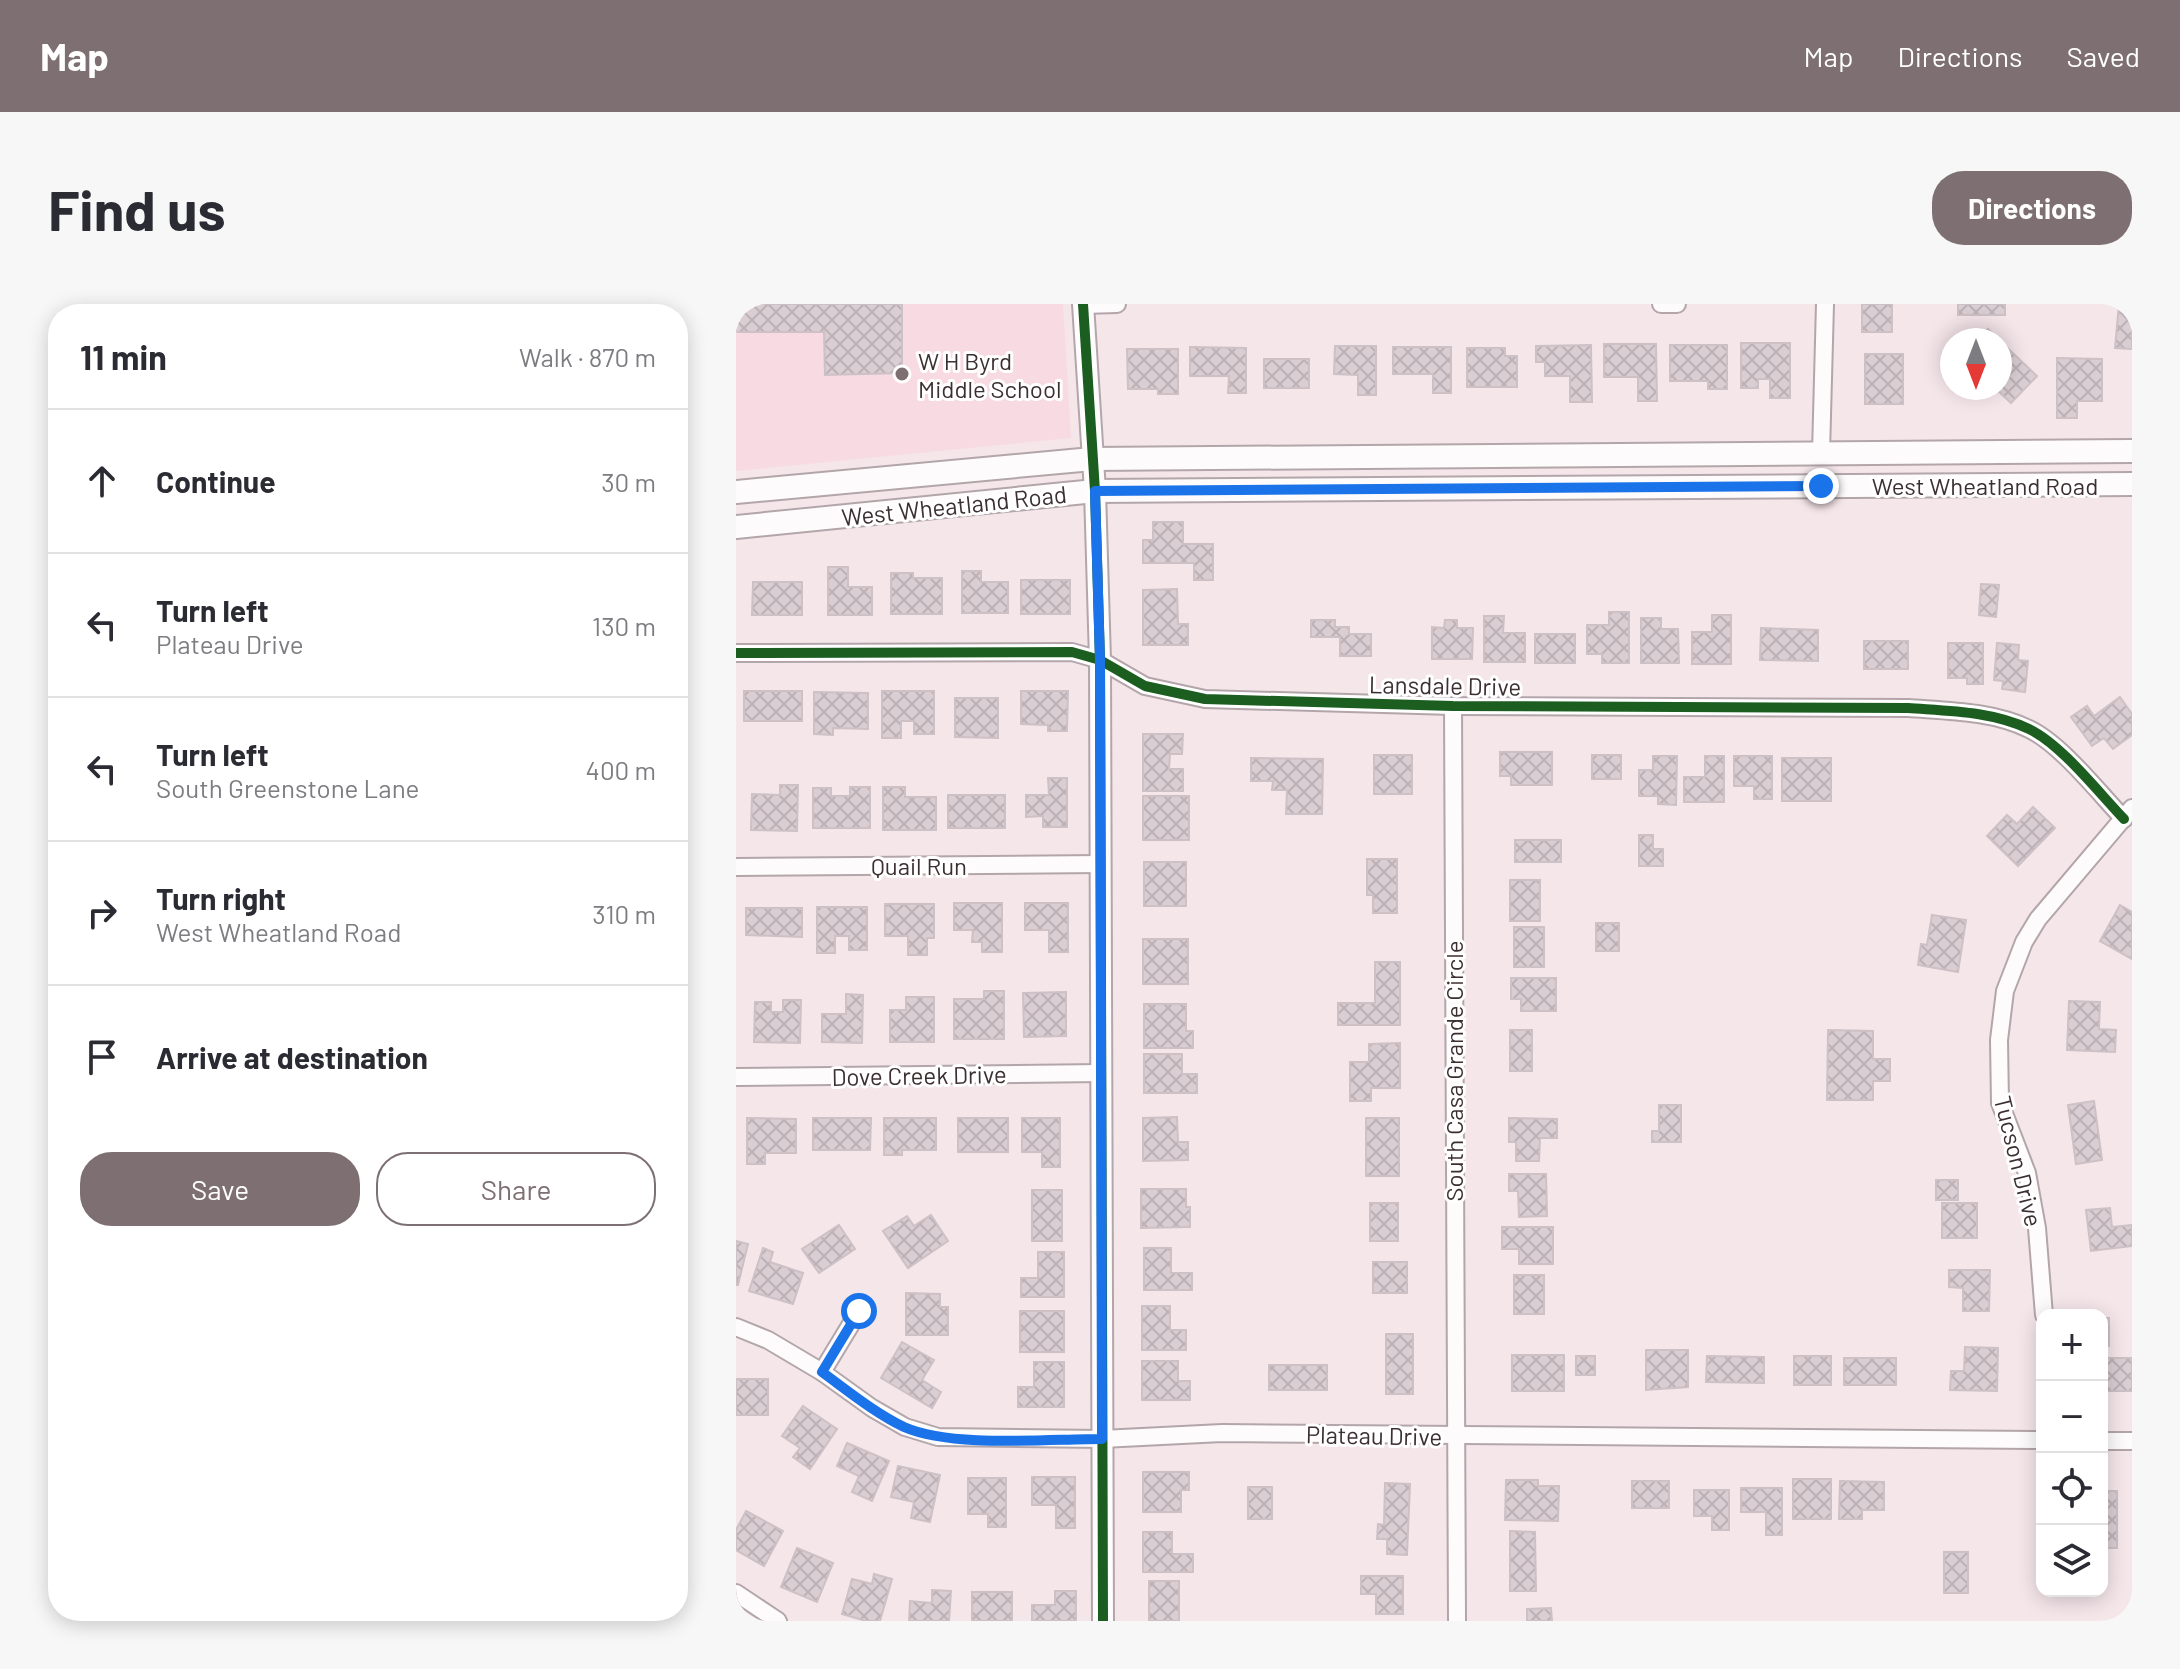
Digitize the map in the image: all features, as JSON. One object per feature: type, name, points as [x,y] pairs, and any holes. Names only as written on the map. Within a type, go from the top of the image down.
[{"type":"main road","name":"West Wheatland Road","points":[[736,492],[1092,459],[2132,451]]},
{"type":"main road","points":[[957,470],[961,504]]},
{"type":"main road","name":"West Wheatland Road","points":[[736,527],[1095,491],[2132,484]]},
{"type":"street","points":[[1103,1621],[1100,660],[1095,491],[1083,304],[1117,304]]},
{"type":"street","points":[[1661,304],[1677,304]]},
{"type":"street","points":[[1821,453],[1825,304]]},
{"type":"street","name":"Lansdale Drive","points":[[736,653],[1072,652],[1100,660],[1145,686],[1205,699],[1453,706],[1908,708],[1975,713],[2032,730],[2128,814]]},
{"type":"street","name":"South Casa Grande Circle","points":[[1453,706],[1457,1621]]},
{"type":"street","name":"Tucson Drive","points":[[2044,1309],[2037,1228],[2027,1173],[2000,1103],[1999,1040],[2005,991],[2024,942],[2038,919],[2128,814]]},
{"type":"street","name":"Quail Run","points":[[736,867],[1101,864]]},
{"type":"street","name":"Dove Creek Drive","points":[[736,1077],[1102,1073]]},
{"type":"street","points":[[822,1372],[859,1311]]},
{"type":"street","name":"Plateau Drive","points":[[736,1327],[768,1340],[905,1427],[938,1437],[1102,1439],[1222,1433],[2036,1440]]},
{"type":"street","points":[[2108,1441],[2132,1441]]},
{"type":"street","points":[[736,1593],[778,1621]]},
{"type":"shaded area","name":"W H Byrd Middle School","points":[[736,304],[1063,304],[1071,438],[736,471]]},
{"type":"building","points":[[736,304],[902,304],[902,373],[825,375],[824,332],[736,332]]},
{"type":"building","points":[[1862,304],[1892,304],[1892,332],[1862,332]]},
{"type":"building","points":[[1958,304],[2005,304],[2005,315],[1958,315]]},
{"type":"building","points":[[2119,304],[2132,304],[2132,349],[2115,348]]},
{"type":"building","points":[[1741,343],[1790,343],[1790,398],[1770,398],[1770,379],[1758,379],[1758,388],[1741,388]]},
{"type":"building","points":[[1604,344],[1656,344],[1657,401],[1638,401],[1638,377],[1604,377]]},
{"type":"building","points":[[1591,345],[1592,402],[1570,402],[1570,376],[1545,376],[1545,362],[1536,362],[1536,346]]},
{"type":"building","points":[[1670,345],[1727,345],[1727,389],[1708,389],[1708,381],[1670,381]]},
{"type":"building","points":[[1335,346],[1376,346],[1376,395],[1358,395],[1358,375],[1334,374]]},
{"type":"building","points":[[1190,347],[1246,348],[1246,393],[1228,393],[1229,376],[1190,376]]},
{"type":"building","points":[[1393,347],[1451,347],[1451,393],[1433,393],[1433,374],[1393,374]]},
{"type":"building","points":[[1467,348],[1505,348],[1505,356],[1517,356],[1517,387],[1467,387]]},
{"type":"building","points":[[1127,349],[1178,349],[1178,394],[1158,394],[1158,389],[1128,389]]},
{"type":"building","points":[[2012,352],[2037,376],[2011,403],[2008,400],[2012,400]]},
{"type":"building","points":[[1865,354],[1903,354],[1903,404],[1865,404]]},
{"type":"building","points":[[2057,358],[2102,359],[2102,401],[2077,401],[2077,418],[2057,418]]},
{"type":"building","points":[[1264,359],[1309,359],[1309,388],[1264,388]]},
{"type":"building","points":[[1153,522],[1183,522],[1183,544],[1213,544],[1213,580],[1194,580],[1194,563],[1143,563],[1143,540],[1153,540]]},
{"type":"building","points":[[828,567],[848,567],[848,587],[872,587],[872,615],[828,615]]},
{"type":"building","points":[[962,571],[981,571],[981,582],[1008,582],[1008,613],[962,613]]},
{"type":"building","points":[[891,573],[913,573],[913,578],[942,578],[942,614],[891,614]]},
{"type":"building","points":[[1021,580],[1070,580],[1070,614],[1021,614]]},
{"type":"building","points":[[753,582],[802,582],[802,615],[752,615]]},
{"type":"building","points":[[1981,584],[1999,585],[1996,617],[1979,615]]},
{"type":"building","points":[[1177,589],[1178,624],[1188,624],[1188,645],[1143,645],[1143,590]]},
{"type":"building","points":[[1609,612],[1629,612],[1629,663],[1602,663],[1602,654],[1587,654],[1587,625],[1609,625]]},
{"type":"building","points":[[1712,615],[1731,615],[1731,664],[1692,664],[1692,632],[1712,632]]},
{"type":"building","points":[[1484,616],[1504,616],[1503,633],[1525,633],[1525,662],[1484,662]]},
{"type":"building","points":[[1641,618],[1661,618],[1661,629],[1678,629],[1679,663],[1641,663]]},
{"type":"building","points":[[1311,620],[1335,620],[1335,627],[1349,627],[1349,634],[1371,634],[1371,656],[1340,656],[1340,637],[1311,637]]},
{"type":"building","points":[[1445,620],[1457,620],[1457,628],[1473,628],[1472,659],[1432,659],[1432,627],[1444,628]]},
{"type":"building","points":[[1761,628],[1818,630],[1818,661],[1760,660]]},
{"type":"building","points":[[1535,634],[1575,634],[1575,663],[1535,663]]},
{"type":"building","points":[[1864,641],[1908,641],[1908,669],[1864,669]]},
{"type":"building","points":[[1948,643],[1983,643],[1983,684],[1967,684],[1967,678],[1948,678]]},
{"type":"building","points":[[1997,643],[2019,645],[2018,660],[2028,661],[2025,692],[2002,689],[2003,681],[1994,680]]},
{"type":"building","points":[[744,691],[802,691],[802,721],[744,721]]},
{"type":"building","points":[[882,691],[934,691],[934,734],[914,734],[914,721],[901,721],[901,738],[882,738]]},
{"type":"building","points":[[1021,691],[1068,691],[1067,731],[1048,731],[1048,725],[1021,724]]},
{"type":"building","points":[[814,692],[868,693],[868,729],[833,728],[833,735],[814,734]]},
{"type":"building","points":[[2120,697],[2132,714],[2132,735],[2113,749],[2104,738],[2092,746],[2071,717],[2087,706],[2094,716]]},
{"type":"building","points":[[955,698],[998,698],[998,738],[955,737]]},
{"type":"building","points":[[1143,734],[1183,734],[1182,754],[1170,754],[1169,769],[1183,769],[1183,791],[1143,791]]},
{"type":"building","points":[[1500,752],[1552,752],[1552,785],[1511,785],[1511,776],[1500,776]]},
{"type":"building","points":[[1374,755],[1412,755],[1412,794],[1374,794]]},
{"type":"building","points":[[1592,755],[1621,755],[1621,779],[1592,779]]},
{"type":"building","points":[[1653,756],[1677,756],[1676,805],[1658,804],[1658,796],[1639,796],[1639,770],[1653,770]]},
{"type":"building","points":[[1705,756],[1724,756],[1724,802],[1684,802],[1684,777],[1705,777]]},
{"type":"building","points":[[1734,756],[1772,756],[1772,799],[1754,799],[1754,786],[1734,786]]},
{"type":"building","points":[[1251,758],[1323,759],[1322,814],[1286,814],[1287,790],[1272,790],[1273,781],[1251,781]]},
{"type":"building","points":[[1782,758],[1831,758],[1831,801],[1782,801]]},
{"type":"building","points":[[1048,778],[1067,778],[1067,827],[1043,827],[1043,816],[1026,817],[1026,795],[1049,795]]},
{"type":"building","points":[[780,785],[798,785],[797,831],[751,830],[752,794],[780,795]]},
{"type":"building","points":[[850,787],[870,787],[870,828],[813,828],[813,788],[831,788],[831,796],[850,796]]},
{"type":"building","points":[[883,787],[905,787],[905,797],[936,797],[936,830],[883,830]]},
{"type":"building","points":[[948,795],[1005,795],[1005,828],[948,828]]},
{"type":"building","points":[[1143,796],[1189,796],[1189,840],[1143,840]]},
{"type":"building","points":[[2033,807],[2055,828],[2018,866],[1987,836],[2007,815],[2017,824]]},
{"type":"building","points":[[1639,835],[1653,835],[1653,849],[1663,849],[1663,866],[1639,866]]},
{"type":"building","points":[[1515,840],[1561,840],[1561,862],[1515,862]]},
{"type":"building","points":[[1367,859],[1397,859],[1397,913],[1373,913],[1373,895],[1367,895]]},
{"type":"building","points":[[1144,862],[1186,862],[1186,906],[1144,906]]},
{"type":"building","points":[[1510,880],[1540,880],[1540,921],[1510,921]]},
{"type":"building","points":[[954,903],[1002,903],[1002,952],[982,952],[982,942],[972,942],[973,930],[954,930]]},
{"type":"building","points":[[1025,903],[1068,903],[1068,952],[1049,952],[1049,930],[1025,930]]},
{"type":"building","points":[[885,904],[934,904],[934,938],[927,938],[927,955],[908,955],[908,936],[885,936]]},
{"type":"building","points":[[2120,905],[2132,912],[2132,959],[2100,941]]},
{"type":"building","points":[[817,907],[867,907],[867,950],[849,950],[849,936],[835,936],[835,953],[817,953]]},
{"type":"building","points":[[746,908],[802,908],[802,937],[746,935]]},
{"type":"building","points":[[1932,915],[1966,920],[1958,972],[1918,965],[1921,944],[1927,945]]},
{"type":"building","points":[[1596,923],[1619,923],[1619,951],[1596,951]]},
{"type":"building","points":[[1514,927],[1544,927],[1544,967],[1514,967]]},
{"type":"building","points":[[1143,939],[1188,939],[1188,984],[1143,984]]},
{"type":"building","points":[[1375,962],[1400,962],[1400,1025],[1338,1025],[1338,1003],[1375,1003]]},
{"type":"building","points":[[1511,978],[1556,978],[1556,1011],[1521,1011],[1521,999],[1511,999]]},
{"type":"building","points":[[984,991],[1004,991],[1004,1039],[954,1039],[954,999],[984,999]]},
{"type":"building","points":[[1066,992],[1066,1036],[1024,1037],[1023,993]]},
{"type":"building","points":[[846,994],[863,995],[862,1043],[822,1042],[822,1014],[846,1014]]},
{"type":"building","points":[[906,997],[934,997],[934,1042],[890,1042],[890,1010],[906,1010]]},
{"type":"building","points":[[783,1000],[801,1000],[800,1043],[754,1042],[755,1002],[771,1002],[771,1012],[783,1012]]},
{"type":"building","points":[[2069,1001],[2100,1002],[2099,1029],[2116,1030],[2115,1052],[2067,1050]]},
{"type":"building","points":[[1144,1004],[1186,1004],[1186,1031],[1193,1031],[1193,1048],[1144,1048]]},
{"type":"building","points":[[1510,1030],[1532,1030],[1532,1071],[1510,1071]]},
{"type":"building","points":[[1828,1030],[1873,1031],[1873,1059],[1890,1059],[1890,1081],[1873,1081],[1873,1100],[1827,1100]]},
{"type":"building","points":[[1400,1043],[1400,1088],[1371,1088],[1371,1101],[1350,1101],[1350,1062],[1369,1062],[1369,1044]]},
{"type":"building","points":[[1144,1054],[1182,1054],[1182,1074],[1197,1074],[1197,1093],[1144,1093]]},
{"type":"building","points":[[2094,1101],[2102,1160],[2076,1164],[2068,1105]]},
{"type":"building","points":[[1659,1105],[1681,1105],[1681,1142],[1652,1142],[1652,1131],[1659,1131]]},
{"type":"building","points":[[1177,1117],[1178,1142],[1188,1142],[1188,1160],[1143,1161],[1143,1118]]},
{"type":"building","points":[[747,1118],[796,1119],[796,1153],[765,1153],[765,1164],[747,1164]]},
{"type":"building","points":[[813,1118],[871,1118],[870,1150],[813,1150]]},
{"type":"building","points":[[884,1118],[936,1118],[936,1150],[902,1150],[902,1155],[884,1155]]},
{"type":"building","points":[[958,1118],[1008,1118],[1008,1152],[958,1152]]},
{"type":"building","points":[[1022,1118],[1060,1118],[1060,1167],[1042,1167],[1042,1152],[1022,1152]]},
{"type":"building","points":[[1366,1118],[1399,1118],[1399,1176],[1366,1176]]},
{"type":"building","points":[[1509,1118],[1557,1119],[1557,1138],[1540,1138],[1539,1161],[1516,1161],[1516,1142],[1509,1142]]},
{"type":"building","points":[[1509,1174],[1546,1174],[1547,1216],[1519,1217],[1518,1191],[1509,1191]]},
{"type":"building","points":[[1936,1180],[1958,1180],[1958,1200],[1936,1200]]},
{"type":"building","points":[[1141,1189],[1186,1189],[1190,1227],[1141,1228]]},
{"type":"building","points":[[1032,1190],[1062,1190],[1062,1241],[1032,1241]]},
{"type":"building","points":[[1370,1203],[1398,1203],[1398,1241],[1370,1241]]},
{"type":"building","points":[[1942,1203],[1977,1203],[1977,1238],[1942,1238]]},
{"type":"building","points":[[2110,1208],[2112,1227],[2132,1225],[2132,1246],[2091,1251],[2086,1210]]},
{"type":"building","points":[[931,1215],[948,1241],[908,1268],[883,1231],[907,1216],[914,1226]]},
{"type":"building","points":[[839,1225],[855,1249],[819,1273],[802,1249]]},
{"type":"building","points":[[1502,1227],[1553,1227],[1553,1264],[1519,1264],[1519,1249],[1502,1249]]},
{"type":"building","points":[[736,1241],[748,1244],[738,1285],[736,1285]]},
{"type":"building","points":[[763,1248],[773,1252],[770,1262],[803,1273],[793,1304],[749,1291]]},
{"type":"building","points":[[1144,1248],[1171,1248],[1171,1273],[1192,1273],[1192,1290],[1144,1290]]},
{"type":"building","points":[[1038,1252],[1064,1252],[1064,1297],[1021,1297],[1021,1278],[1038,1278]]},
{"type":"building","points":[[1373,1262],[1407,1262],[1407,1293],[1373,1293]]},
{"type":"building","points":[[1949,1270],[1990,1270],[1989,1311],[1963,1311],[1963,1288],[1949,1287]]},
{"type":"building","points":[[1514,1275],[1544,1275],[1544,1314],[1514,1314]]},
{"type":"building","points":[[906,1293],[940,1294],[940,1307],[948,1307],[948,1335],[906,1335]]},
{"type":"building","points":[[1142,1306],[1170,1306],[1170,1330],[1186,1330],[1186,1350],[1142,1350]]},
{"type":"building","points":[[1020,1311],[1064,1311],[1064,1352],[1020,1352]]},
{"type":"building","points":[[1386,1334],[1413,1334],[1413,1394],[1386,1394]]},
{"type":"building","points":[[902,1342],[934,1360],[922,1380],[941,1392],[932,1408],[881,1378]]},
{"type":"building","points":[[1965,1347],[1998,1348],[1997,1391],[1950,1390],[1951,1371],[1964,1371]]},
{"type":"building","points":[[1646,1350],[1688,1350],[1688,1387],[1646,1390]]},
{"type":"building","points":[[1512,1355],[1564,1355],[1564,1391],[1512,1391]]},
{"type":"building","points":[[1576,1356],[1595,1356],[1595,1375],[1576,1375]]},
{"type":"building","points":[[1707,1356],[1764,1357],[1764,1383],[1706,1382]]},
{"type":"building","points":[[1794,1356],[1831,1356],[1831,1385],[1794,1385]]},
{"type":"building","points":[[1844,1358],[1896,1358],[1896,1385],[1844,1385]]},
{"type":"building","points":[[2108,1358],[2132,1358],[2132,1391],[2108,1391]]},
{"type":"building","points":[[1142,1361],[1178,1361],[1178,1381],[1190,1381],[1190,1400],[1142,1400]]},
{"type":"building","points":[[1034,1362],[1064,1362],[1064,1407],[1018,1407],[1018,1387],[1034,1387]]},
{"type":"building","points":[[1269,1365],[1327,1365],[1327,1390],[1269,1390]]},
{"type":"building","points":[[736,1379],[768,1379],[768,1415],[736,1415]]},
{"type":"building","points":[[803,1406],[837,1429],[810,1469],[793,1457],[800,1448],[782,1436]]},
{"type":"building","points":[[847,1443],[889,1461],[872,1501],[852,1492],[859,1476],[837,1466]]},
{"type":"building","points":[[898,1466],[940,1475],[930,1522],[911,1518],[914,1502],[891,1497]]},
{"type":"building","points":[[1143,1472],[1189,1472],[1189,1490],[1181,1490],[1181,1512],[1143,1512]]},
{"type":"building","points":[[1032,1477],[1075,1477],[1075,1528],[1056,1528],[1056,1505],[1032,1505]]},
{"type":"building","points":[[968,1478],[1006,1478],[1006,1527],[988,1527],[988,1514],[968,1514]]},
{"type":"building","points":[[1793,1479],[1831,1479],[1831,1519],[1793,1519]]},
{"type":"building","points":[[1506,1480],[1538,1480],[1538,1486],[1559,1486],[1558,1521],[1505,1520]]},
{"type":"building","points":[[1632,1481],[1669,1481],[1669,1508],[1632,1508]]},
{"type":"building","points":[[1840,1481],[1884,1482],[1884,1510],[1862,1510],[1862,1519],[1839,1519]]},
{"type":"building","points":[[1385,1483],[1410,1484],[1407,1555],[1387,1554],[1387,1539],[1377,1539],[1378,1524],[1384,1525]]},
{"type":"building","points":[[1248,1487],[1272,1487],[1272,1519],[1248,1519]]},
{"type":"building","points":[[1741,1488],[1782,1488],[1782,1535],[1766,1535],[1766,1512],[1741,1512]]},
{"type":"building","points":[[1694,1490],[1729,1490],[1729,1530],[1712,1530],[1712,1516],[1694,1516]]},
{"type":"building","points":[[2108,1491],[2117,1491],[2117,1548],[2108,1548]]},
{"type":"building","points":[[746,1511],[783,1531],[764,1566],[736,1550],[736,1530]]},
{"type":"building","points":[[1510,1531],[1535,1532],[1536,1591],[1510,1591]]},
{"type":"building","points":[[1143,1532],[1172,1532],[1172,1554],[1193,1554],[1193,1572],[1143,1572]]},
{"type":"building","points":[[797,1548],[833,1563],[817,1602],[781,1587]]},
{"type":"building","points":[[1944,1552],[1968,1552],[1968,1593],[1944,1593]]},
{"type":"building","points":[[874,1574],[892,1579],[880,1621],[866,1621],[842,1614],[852,1579],[872,1584]]},
{"type":"building","points":[[1361,1576],[1403,1576],[1403,1614],[1376,1614],[1376,1594],[1361,1594]]},
{"type":"building","points":[[1149,1581],[1179,1581],[1179,1621],[1149,1621]]},
{"type":"building","points":[[932,1590],[951,1591],[949,1621],[909,1621],[910,1601],[932,1603]]},
{"type":"building","points":[[1055,1591],[1076,1591],[1076,1621],[1032,1621],[1032,1605],[1055,1605]]},
{"type":"building","points":[[972,1592],[1012,1592],[1012,1621],[972,1621]]},
{"type":"building","points":[[1551,1608],[1552,1621],[1527,1621],[1527,1609]]},
{"type":"cycle path","points":[[1083,304],[1095,491],[1100,660],[1103,1621]]},
{"type":"cycle path","points":[[736,653],[1072,652],[1100,660],[1145,686],[1205,699],[1453,706],[1908,708],[1970,713],[2015,723],[2041,736],[2067,757],[2124,819]]},
{"type":"place","name":"W H Byrd Middle School","points":[[902,374]]},
{"type":"route","points":[[859,1311],[822,1372],[905,1427],[938,1437],[977,1440],[1102,1439],[1100,660],[1095,491],[1821,486]]}]
